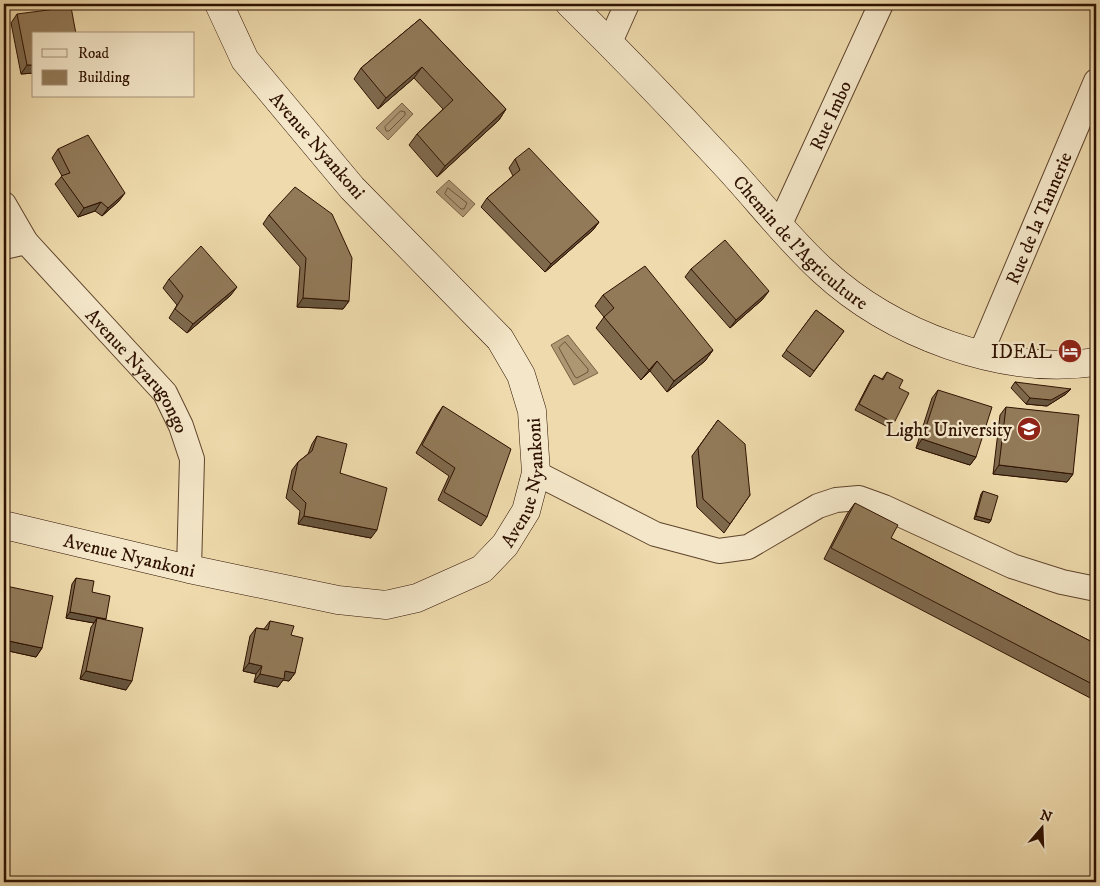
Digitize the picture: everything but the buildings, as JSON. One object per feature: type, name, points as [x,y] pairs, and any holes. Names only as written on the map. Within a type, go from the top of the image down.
[{"type":"street","name":"Avenue Nyankoni","points":[[4,525],[189,569],[338,600],[386,605],[417,598],[475,572],[488,563],[504,545],[526,511],[536,473],[532,411],[521,375],[500,339],[352,188],[245,60],[219,4]]},
{"type":"street","name":"Chemin de l'Agriculture","points":[[570,4],[610,42],[724,162],[779,226],[822,270],[859,301],[914,332],[980,355],[1026,364],[1075,365],[1096,362]]},
{"type":"street","points":[[610,42],[627,4]]},
{"type":"street","name":"Rue Imbo","points":[[779,226],[881,4]]},
{"type":"street","name":"Rue de la Tannerie","points":[[980,355],[1096,82]]},
{"type":"street","name":"Avenue Nyarugongo","points":[[4,204],[15,244],[165,393],[181,426],[192,459],[189,569]]},
{"type":"street","points":[[536,473],[655,534],[719,551],[748,547],[818,506],[836,500],[858,498],[893,511],[1012,566],[1062,582],[1096,589]]},
{"type":"water","points":[[402,103],[413,114],[388,140],[376,128]]},
{"type":"water","points":[[449,180],[475,204],[463,217],[436,192]]},
{"type":"water","points":[[568,335],[598,373],[574,385],[551,345]]},
{"type":"place","name":"IDEAL","points":[[1070,351]]},
{"type":"place","name":"Light University","points":[[1029,429]]}]
